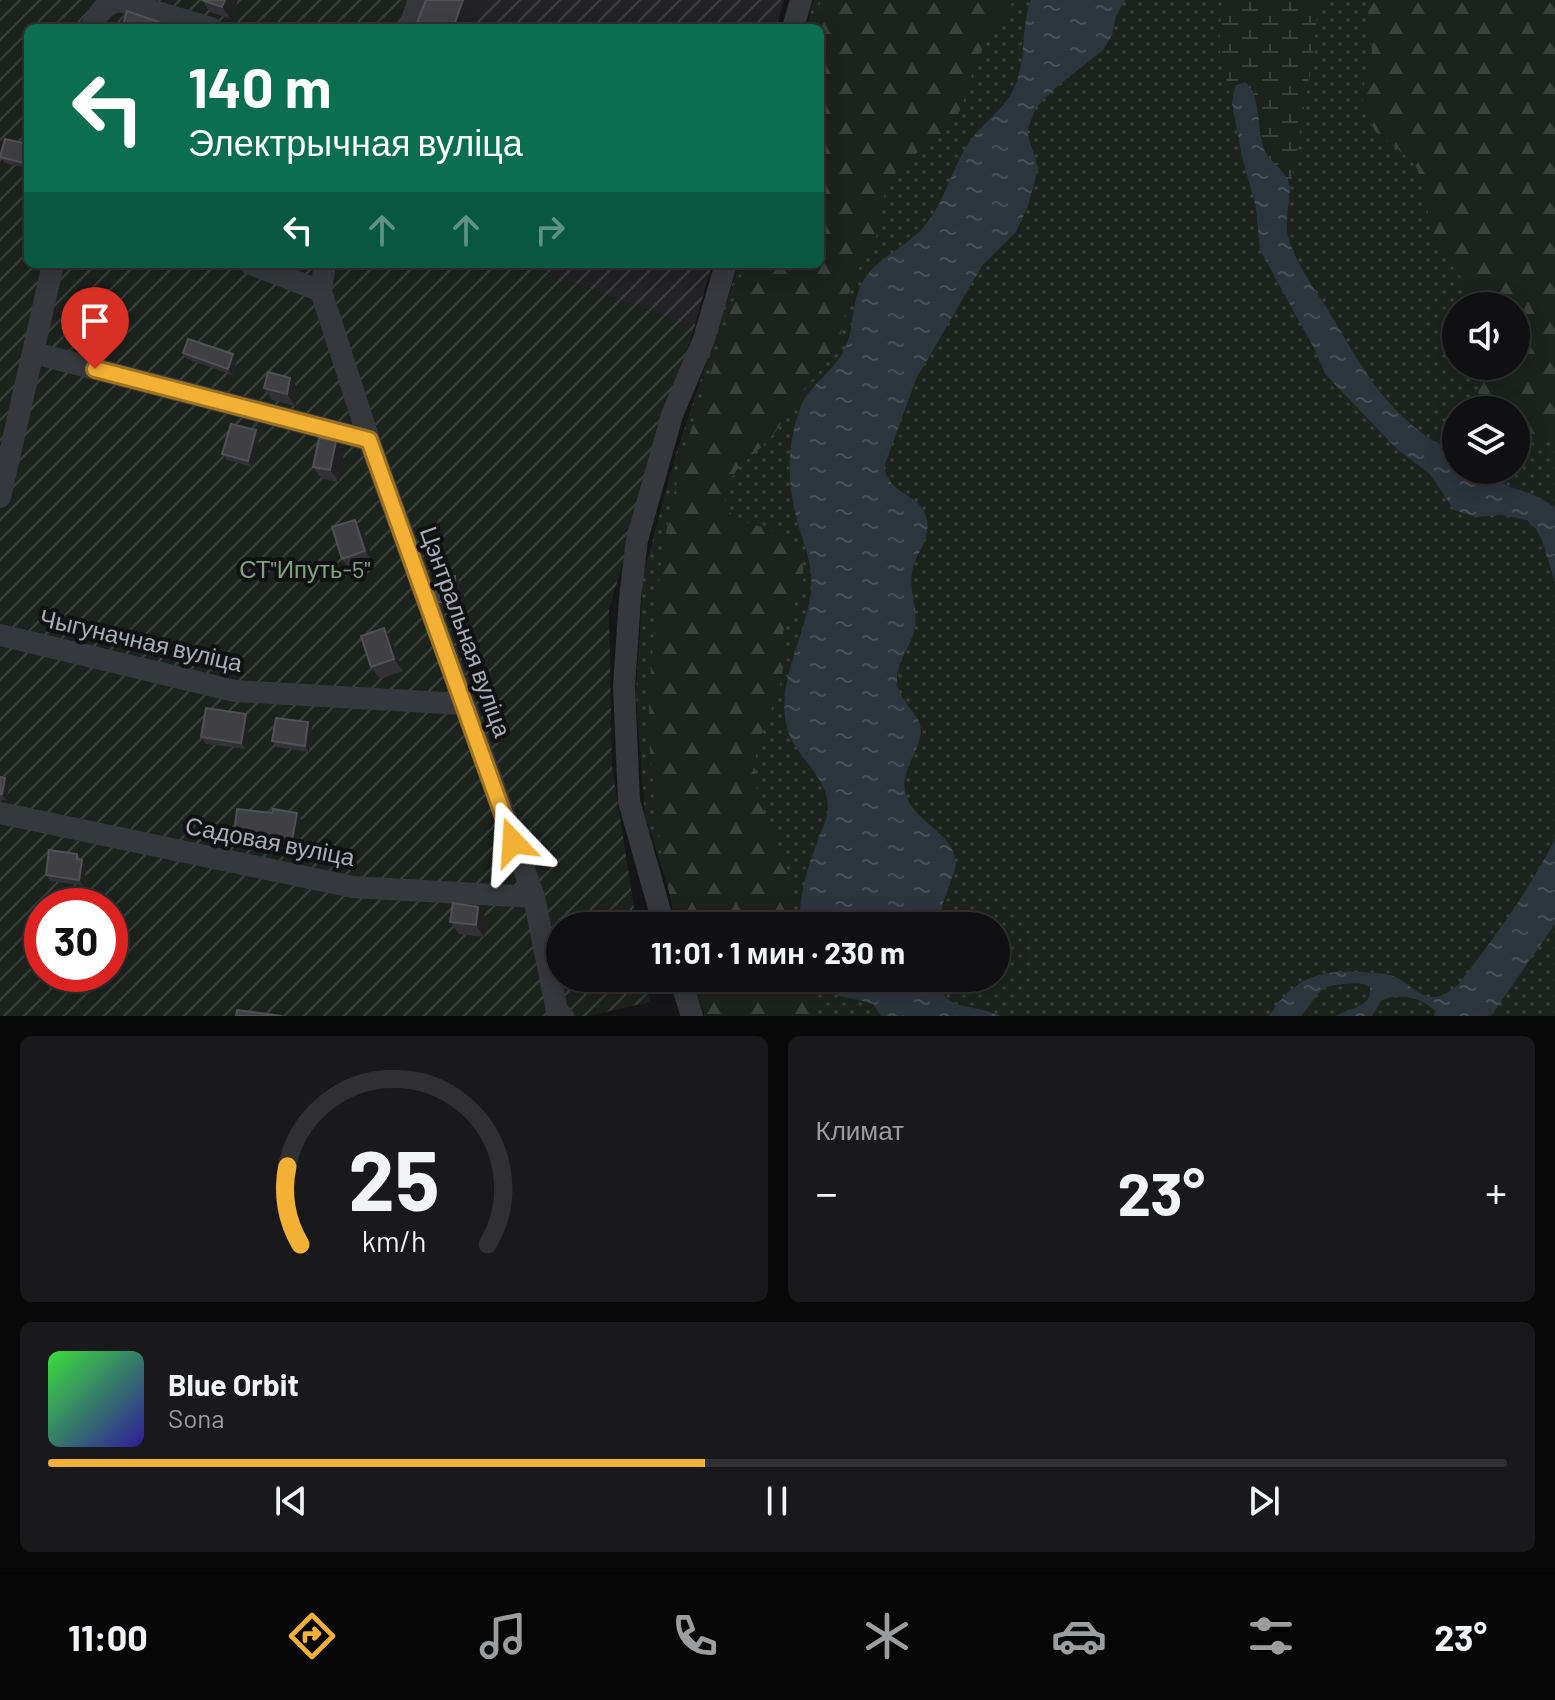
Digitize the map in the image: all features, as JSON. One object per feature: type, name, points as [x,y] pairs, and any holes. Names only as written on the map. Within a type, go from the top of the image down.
[{"type":"street","points":[[410,24],[419,0]]},
{"type":"street","points":[[794,24],[801,0]]},
{"type":"street","points":[[93,24],[109,3],[120,1],[198,24]]},
{"type":"street","points":[[0,497],[52,268]]},
{"type":"street","points":[[261,268],[321,291]]},
{"type":"street","name":"Цэнтральная вуліца","points":[[324,268],[321,291],[369,440],[534,897],[557,1011],[563,1016]]},
{"type":"street","points":[[660,912],[629,801],[624,686],[630,598],[637,540],[672,415],[704,339],[725,268]]},
{"type":"street","points":[[34,353],[369,440]]},
{"type":"street","name":"Чыгуначная вуліца","points":[[0,635],[235,691],[462,704]]},
{"type":"street","name":"Садовая вуліца","points":[[0,813],[353,887],[534,897]]},
{"type":"street","points":[[684,992],[692,1016]]},
{"type":"shaded area","points":[[445,0],[784,0],[777,24],[436,24]]},
{"type":"shaded area","points":[[535,268],[711,268],[694,328]]},
{"type":"green space","name":"СТ\"Ипуть-5\"","points":[[0,0],[445,0],[436,24],[24,24],[24,268],[535,268],[694,328],[609,609],[612,767],[635,912],[546,912],[546,992],[648,992],[650,1002],[588,1016],[0,1016]]},
{"type":"green space","points":[[814,0],[1555,0],[1555,1016],[711,1016],[703,992],[1010,992],[1010,912],[676,912],[645,816],[636,694],[643,576],[676,454],[738,268],[824,268],[824,24],[807,24]]},
{"type":"green space","points":[[821,0],[1014,0],[979,56],[956,118],[940,136],[910,158],[888,185],[876,238],[853,279],[839,339],[829,359],[797,398],[771,437],[728,483],[726,506],[733,515],[786,538],[797,550],[803,567],[800,590],[785,624],[782,678],[759,742],[755,764],[758,793],[788,872],[792,912],[673,912],[662,858],[650,755],[649,693],[663,546],[683,454],[744,268],[824,268],[824,24],[814,24]]},
{"type":"green space","points":[[1222,0],[1319,0],[1290,188],[1265,151],[1249,86],[1233,92],[1232,103],[1219,48]]},
{"type":"green space","points":[[1371,0],[1555,0],[1555,439],[1530,442],[1530,396],[1477,396],[1482,380],[1530,380],[1530,292],[1469,292],[1467,285],[1433,242],[1418,170],[1410,159],[1376,132],[1364,112],[1362,93],[1372,52],[1368,9]]},
{"type":"green space","points":[[696,992],[810,992],[819,1016],[705,1016]]},
{"type":"water","points":[[1031,0],[1125,0],[1103,50],[1054,89],[1035,109],[1027,132],[1038,168],[1028,206],[1016,232],[982,266],[916,379],[884,467],[893,485],[919,504],[927,521],[926,535],[912,572],[915,627],[897,678],[900,694],[918,719],[921,732],[908,768],[905,791],[916,812],[951,846],[955,869],[940,912],[800,912],[804,884],[828,809],[817,775],[790,736],[784,707],[789,673],[811,589],[810,563],[794,509],[790,480],[796,421],[805,399],[847,344],[861,284],[880,262],[916,235],[930,219],[968,144],[1010,96],[1021,67]]},
{"type":"water","points":[[1245,82],[1254,95],[1265,151],[1288,180],[1287,232],[1292,249],[1354,354],[1395,409],[1442,446],[1442,484],[1505,484],[1555,507],[1555,582],[1542,540],[1527,520],[1501,515],[1476,517],[1454,510],[1429,473],[1398,450],[1325,374],[1260,250],[1256,207],[1232,103],[1235,86]]},
{"type":"water","points":[[1555,839],[1555,924],[1491,1016],[1434,1016],[1435,1011],[1424,1002],[1403,997],[1382,1000],[1372,1016],[1335,1016],[1368,999],[1370,987],[1355,983],[1323,990],[1301,1016],[1269,1016],[1298,985],[1334,972],[1390,975],[1431,997],[1449,992],[1458,985],[1510,914]]},
{"type":"water","points":[[830,992],[942,992],[953,1003],[1000,1016],[881,1016],[873,1004]]},
{"type":"building","points":[[202,0],[225,0],[222,7]]},
{"type":"building","points":[[426,0],[463,0],[454,24],[417,24]]},
{"type":"building","points":[[127,11],[164,24],[123,24]]},
{"type":"building","points":[[5,139],[24,143],[24,163],[0,157]]},
{"type":"building","points":[[188,339],[233,354],[228,369],[183,353]]},
{"type":"building","points":[[268,372],[290,378],[287,394],[264,388]]},
{"type":"building","points":[[231,424],[256,430],[248,461],[222,454]]},
{"type":"building","points":[[319,438],[336,441],[330,470],[313,467]]},
{"type":"building","points":[[355,520],[365,551],[342,559],[332,527]]},
{"type":"building","points":[[435,576],[455,576],[455,602],[438,602]]},
{"type":"building","points":[[384,628],[394,659],[371,667],[361,636]]},
{"type":"building","points":[[206,708],[246,714],[241,743],[201,737]]},
{"type":"building","points":[[276,718],[308,722],[305,746],[272,741]]},
{"type":"building","points":[[0,777],[5,778],[2,794],[0,794]]},
{"type":"building","points":[[237,809],[297,813],[291,845],[234,835]]},
{"type":"building","points":[[49,850],[77,854],[77,859],[82,860],[79,880],[46,875]]},
{"type":"building","points":[[453,903],[478,907],[476,925],[450,922]]},
{"type":"building","points":[[237,1010],[282,1016],[236,1016]]},
{"type":"route","points":[[95,369],[369,440],[513,842]]}]
